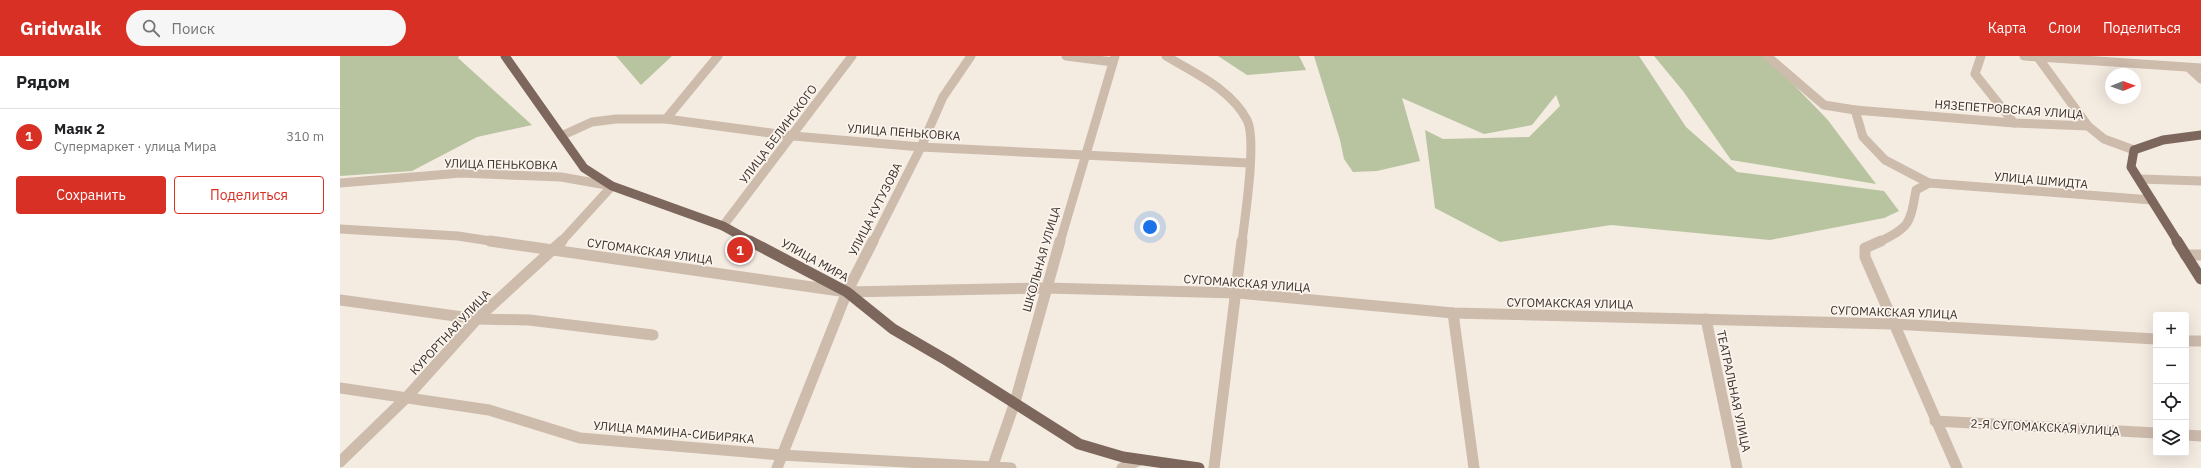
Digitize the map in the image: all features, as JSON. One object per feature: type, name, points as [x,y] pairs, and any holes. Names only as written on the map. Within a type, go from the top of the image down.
[{"type":"main road","name":"УЛИЦА МИРА","points":[[505,56],[584,168],[612,186],[723,226],[847,292],[893,329],[1015,402],[1079,444],[1100,452],[1140,460]]},
{"type":"main road","points":[[2201,135],[2164,140],[2134,150],[2131,167],[2201,279]]},
{"type":"main road","points":[[1140,460],[1199,468]]},
{"type":"street","points":[[666,119],[718,56]]},
{"type":"street","name":"УЛИЦА БЕЛИНСКОГО","points":[[723,226],[852,56]]},
{"type":"street","name":"УЛИЦА КУТУЗОВА","points":[[777,468],[847,292],[921,147],[943,97],[971,56]]},
{"type":"street","points":[[1066,56],[1114,59]]},
{"type":"street","points":[[1166,56],[1217,88],[1238,104],[1249,123],[1250,163],[1238,293],[1214,468]]},
{"type":"street","name":"НЯЗЕПЕТРОВСКАЯ УЛИЦА","points":[[1767,56],[1824,105],[1855,110],[2014,123],[2088,126],[2104,139],[2134,150]]},
{"type":"street","points":[[1981,56],[1975,74],[2014,123]]},
{"type":"street","points":[[2024,56],[2201,68]]},
{"type":"street","points":[[2037,57],[2088,126]]},
{"type":"street","name":"ШКОЛЬНАЯ УЛИЦА","points":[[992,468],[1015,402],[1046,288],[1114,59]]},
{"type":"street","points":[[2190,68],[2201,79]]},
{"type":"street","points":[[1855,110],[1863,137],[1885,160],[1929,183]]},
{"type":"street","name":"УЛИЦА ПЕНЬКОВКА","points":[[561,136],[592,122],[616,119],[666,119],[792,136],[921,147],[1250,163]]},
{"type":"street","name":"УЛИЦА ПЕНЬКОВКА","points":[[340,183],[461,173],[561,177],[612,186]]},
{"type":"street","points":[[2140,180],[2201,181]]},
{"type":"street","points":[[1929,183],[1916,190],[1911,218],[1901,231],[1865,248],[1865,257],[1935,421],[1957,468]]},
{"type":"street","name":"УЛИЦА ШМИДТА","points":[[1929,183],[2152,200]]},
{"type":"street","name":"КУРОРТНАЯ УЛИЦА","points":[[340,462],[406,398],[477,319],[552,251],[612,186]]},
{"type":"street","name":"СУГОМАКСКАЯ УЛИЦА","points":[[340,228],[458,236],[552,251],[847,292],[1046,288],[1238,293],[1454,313],[1893,324],[2153,339]]},
{"type":"street","points":[[2185,255],[2201,255]]},
{"type":"street","points":[[340,300],[477,319],[529,320],[653,335]]},
{"type":"street","points":[[1454,313],[1474,468]]},
{"type":"street","name":"ТЕАТРАЛЬНАЯ УЛИЦА","points":[[1706,319],[1737,468]]},
{"type":"street","points":[[2189,340],[2201,341]]},
{"type":"street","name":"УЛИЦА МАМИНА-СИБИРЯКА","points":[[340,388],[489,410],[580,438],[781,455],[1011,468]]},
{"type":"street","name":"2-Я СУГОМАКСКАЯ УЛИЦА","points":[[1935,421],[2153,433]]},
{"type":"street","points":[[2189,435],[2201,436]]},
{"type":"street","points":[[1122,468],[1140,460]]},
{"type":"green space","points":[[340,56],[459,56],[458,58],[532,125],[477,137],[412,171],[340,176]]},
{"type":"green space","points":[[616,56],[672,56],[641,85]]},
{"type":"green space","points":[[1218,56],[1299,56],[1306,70],[1247,75]]},
{"type":"green space","points":[[1314,56],[1639,56],[1686,127],[1737,172],[1884,191],[1899,211],[1884,218],[1770,240],[1611,225],[1500,242],[1435,208],[1425,130],[1443,139],[1529,137],[1560,106],[1556,95],[1532,125],[1484,134],[1402,98],[1420,161],[1377,171],[1353,172],[1344,159],[1340,140]]},
{"type":"green space","points":[[1654,56],[1766,56],[1827,119],[1876,184],[1731,160],[1683,91]]},
{"type":"place","name":"Маяк 2","points":[[740,250]]}]
